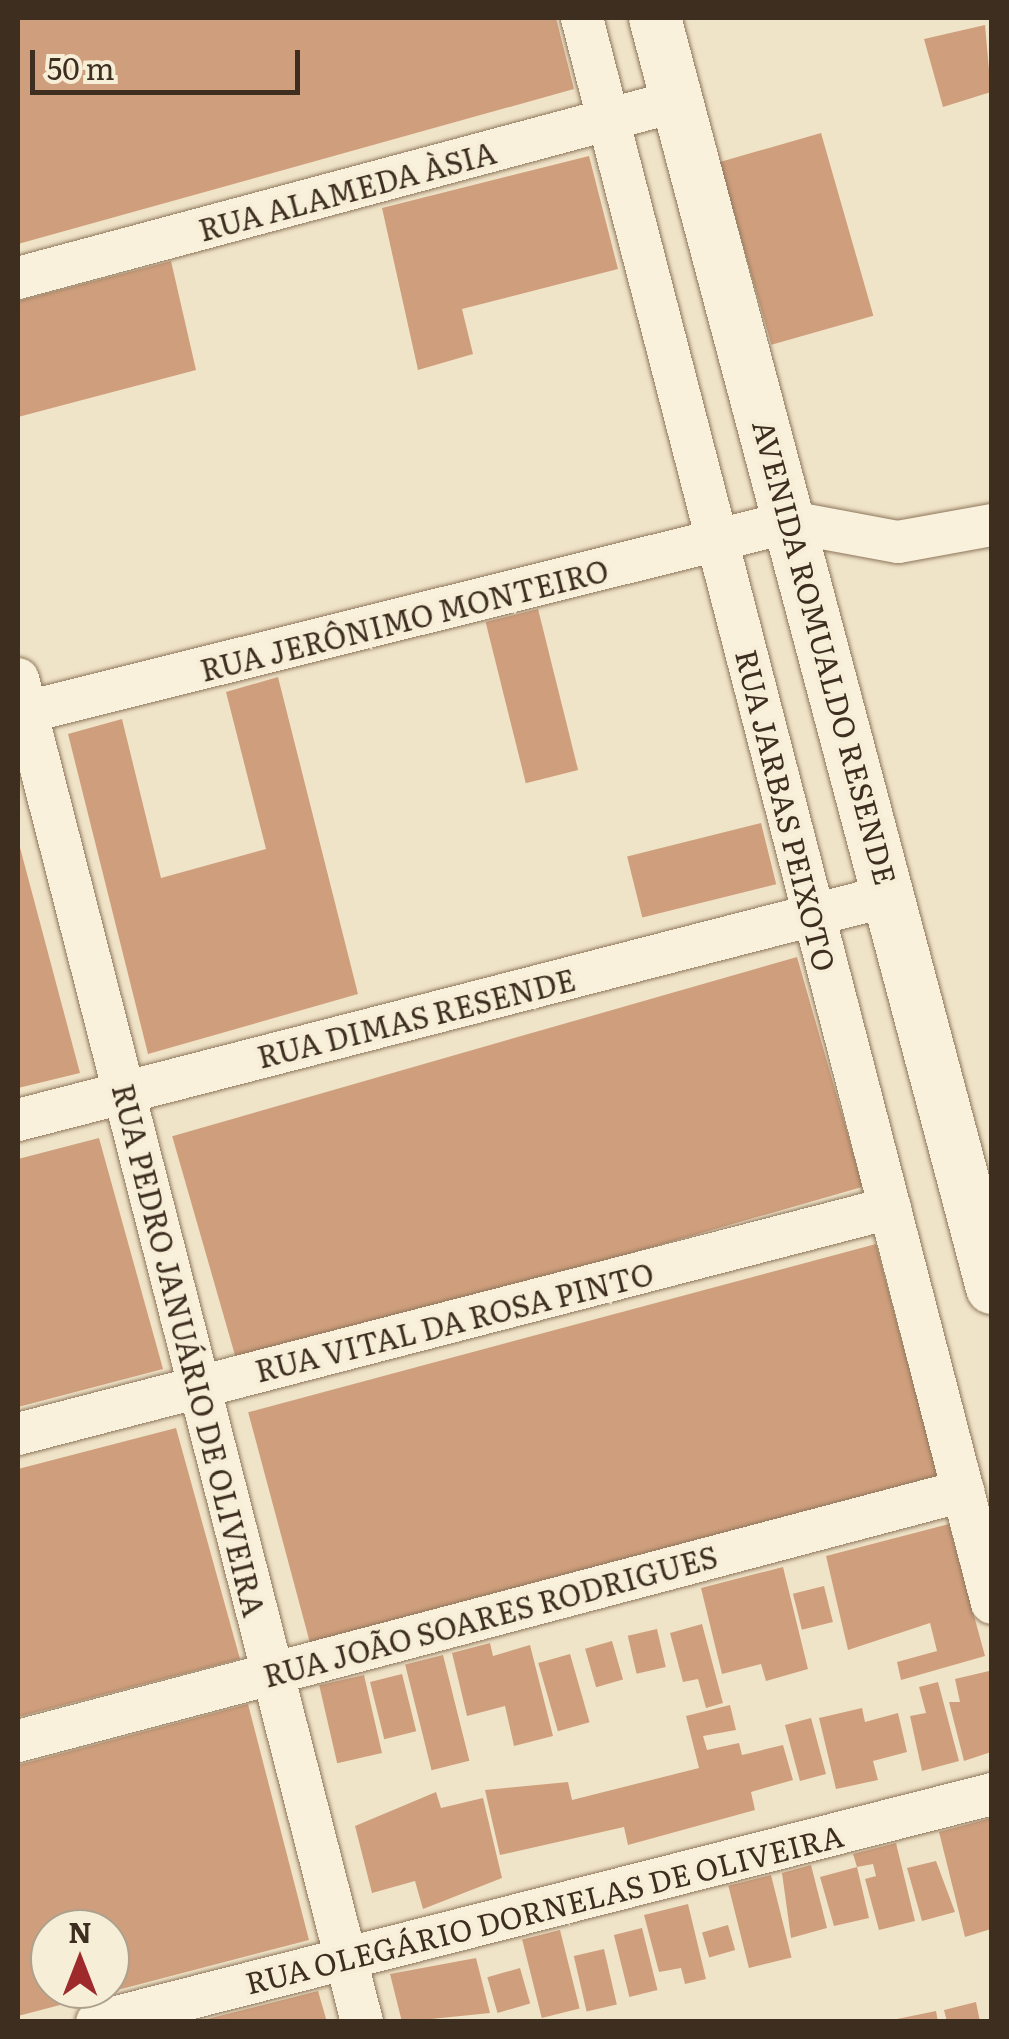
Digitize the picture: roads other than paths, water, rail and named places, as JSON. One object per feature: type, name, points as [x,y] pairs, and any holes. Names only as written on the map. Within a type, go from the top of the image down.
[{"type":"street","name":"RUA JARBAS PEIXOTO","points":[[582,18],[992,1602]]},
{"type":"street","name":"AVENIDA ROMUALDO RESENDE","points":[[655,18],[891,895],[992,1288]]},
{"type":"street","name":"RUA ALAMEDA ÀSIA","points":[[18,278],[677,101]]},
{"type":"street","points":[[790,522],[898,542],[992,525]]},
{"type":"street","name":"RUA JERÔNIMO MONTEIRO","points":[[20,702],[718,542],[790,522]]},
{"type":"street","name":"RUA PEDRO JANUÁRIO DE OLIVEIRA","points":[[20,702],[362,2022]]},
{"type":"street","name":"RUA DIMAS RESENDE","points":[[18,1120],[891,895]]},
{"type":"street","name":"RUA VITAL DA ROSA PINTO","points":[[18,1434],[890,1208]]},
{"type":"street","name":"RUA JOÃO SOARES RODRIGUES","points":[[18,1741],[962,1491]]},
{"type":"street","name":"RUA OLEGÁRIO DORNELAS DE OLIVEIRA","points":[[97,2022],[992,1794]]}]
